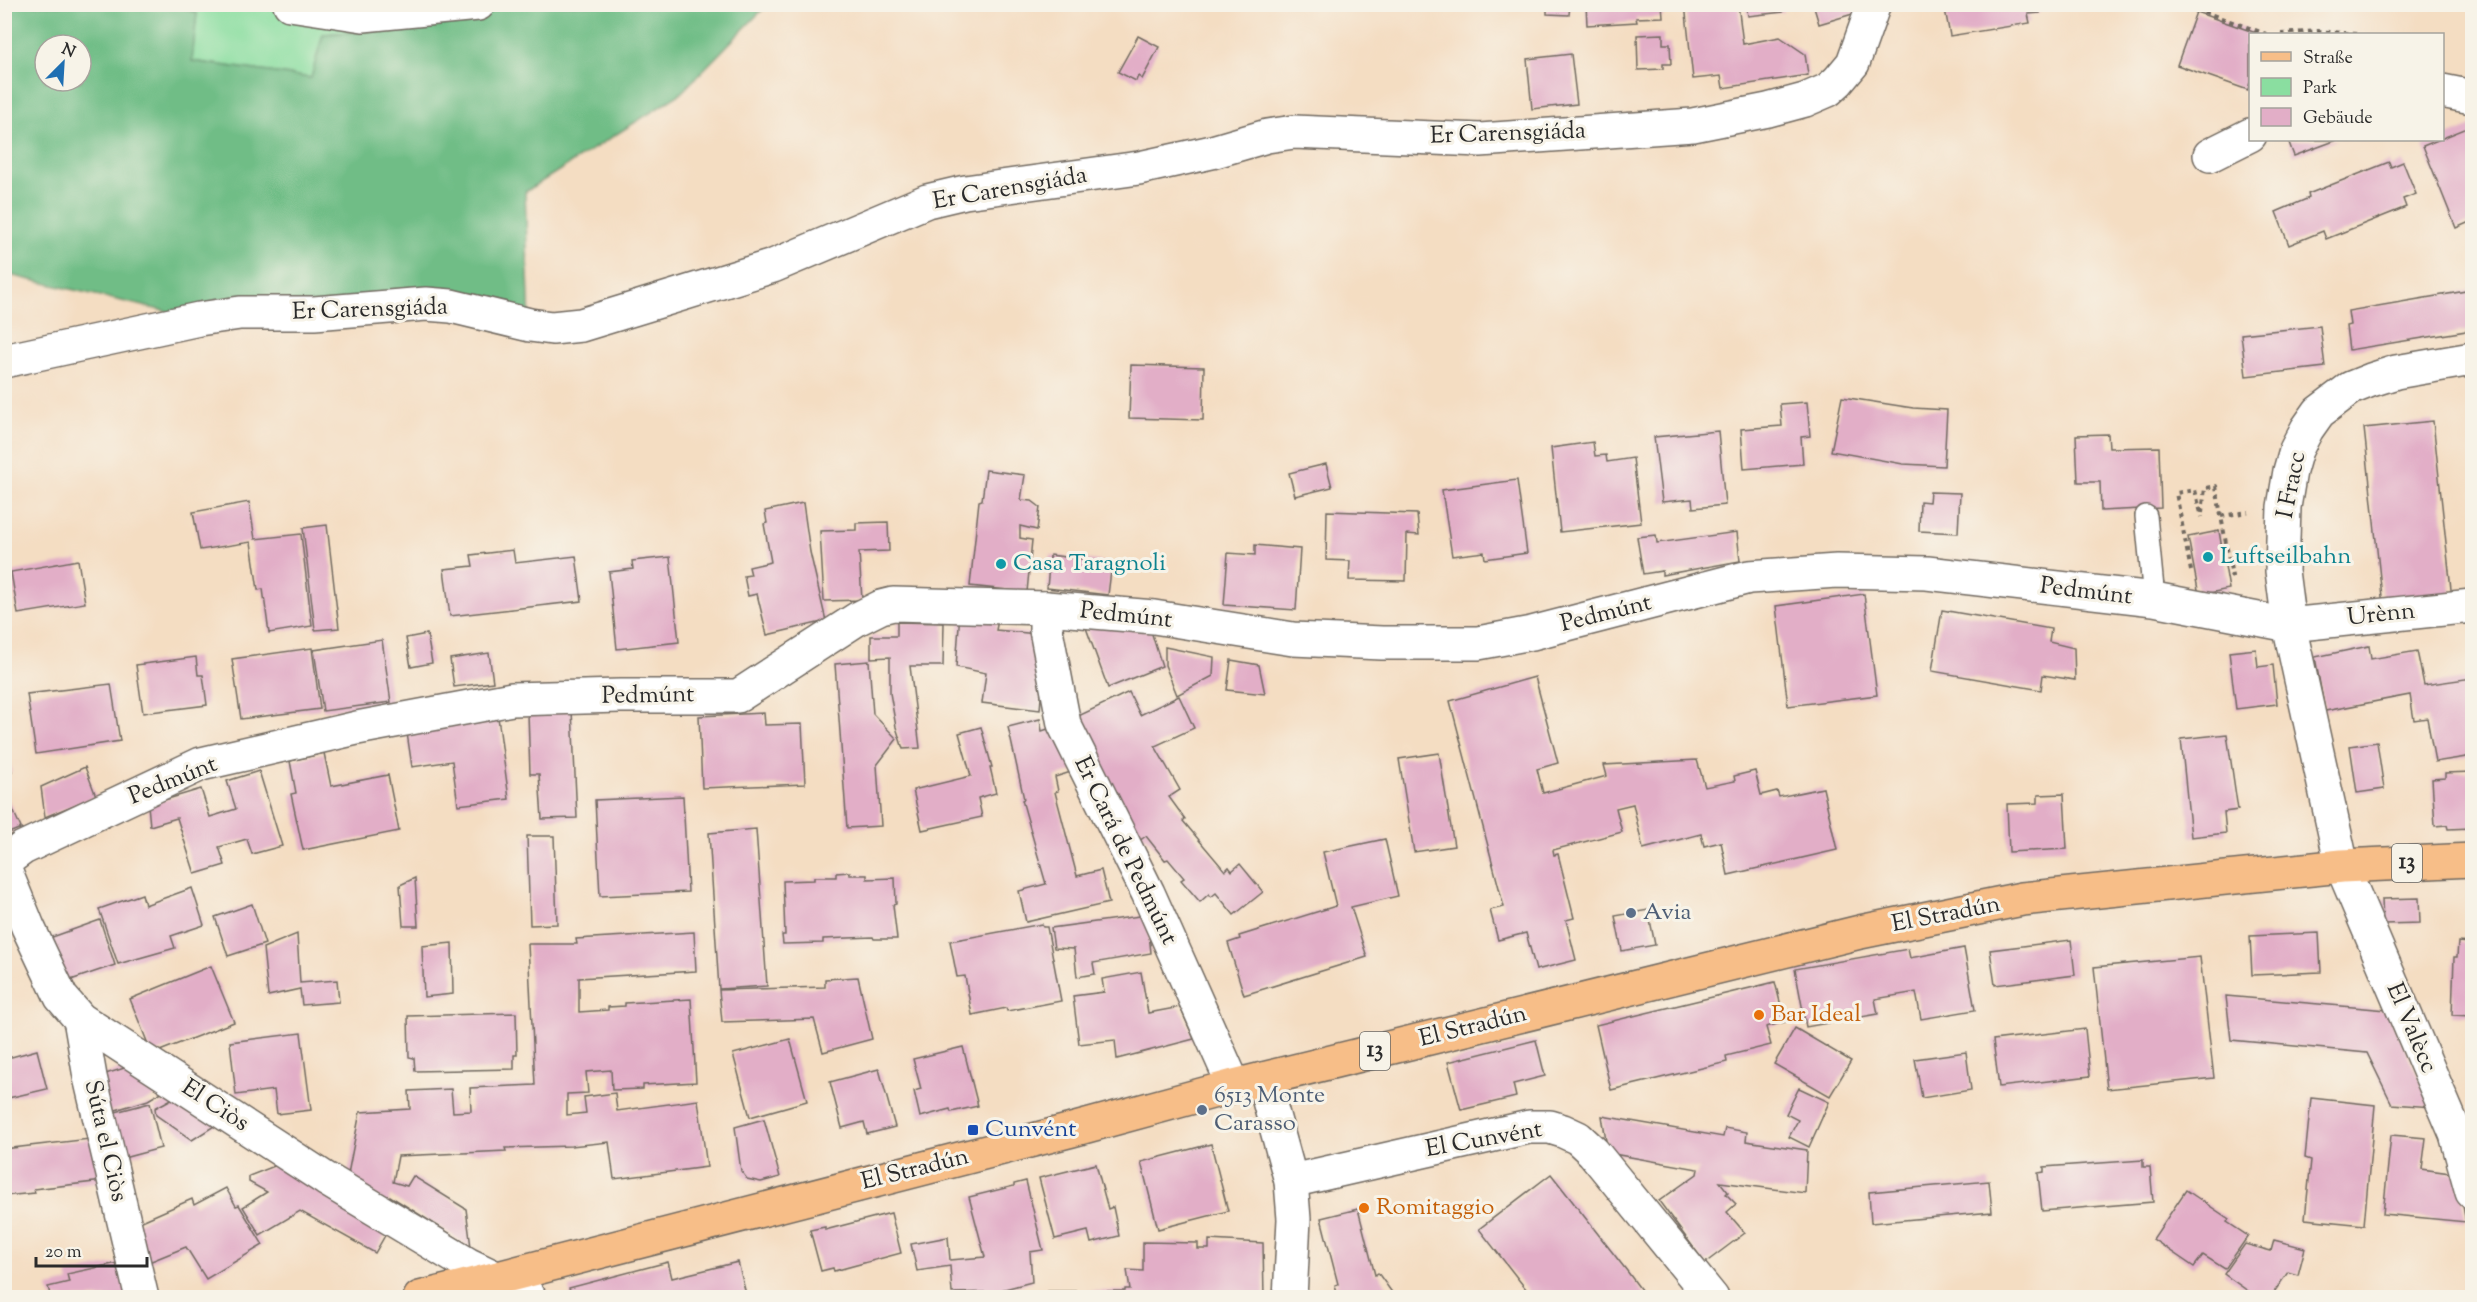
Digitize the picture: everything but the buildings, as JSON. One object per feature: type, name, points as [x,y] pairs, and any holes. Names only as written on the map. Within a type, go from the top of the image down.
[{"type":"main road","name":"El Stradún","points":[[420,1298],[1072,1131],[1248,1083],[1860,932],[2045,897],[2342,866],[2472,860]]},
{"type":"street","points":[[290,4],[363,15],[478,4]]},
{"type":"street","name":"Er Carensgiáda","points":[[4,361],[199,319],[240,313],[314,313],[426,304],[451,306],[552,328],[581,325],[773,266],[927,201],[965,192],[1139,168],[1294,132],[1480,140],[1693,125],[1768,110],[1805,100],[1828,90],[1853,63],[1874,4]]},
{"type":"street","points":[[2444,91],[2472,97]]},
{"type":"street","points":[[2210,155],[2249,136]]},
{"type":"street","name":"I Fracc","points":[[2342,866],[2289,625],[2282,571],[2284,507],[2296,450],[2313,420],[2334,399],[2371,380],[2396,372],[2472,359]]},
{"type":"street","name":"Pedmúnt","points":[[4,862],[23,848],[201,764],[357,728],[512,699],[738,696],[857,619],[893,604],[1046,608],[1154,617],[1293,639],[1382,643],[1478,643],[1532,633],[1749,577],[1837,571],[1927,573],[2154,599],[2289,625]]},
{"type":"street","name":"Urènn","points":[[2289,625],[2472,606]]},
{"type":"street","name":"Er Cará de Pedmúnt","points":[[1046,608],[1046,630],[1064,724],[1148,893],[1248,1083]]},
{"type":"street","name":"El Valècc","points":[[2342,866],[2456,1134],[2472,1192]]},
{"type":"street","name":"El Ciòs","points":[[4,868],[28,927],[61,997],[80,1019],[326,1179],[466,1264],[525,1292],[530,1298]]},
{"type":"street","name":"Súta el Ciòs","points":[[80,1019],[90,1077],[142,1298]]},
{"type":"street","points":[[1248,1083],[1291,1181],[1294,1219],[1290,1298]]},
{"type":"street","name":"El Cunvént","points":[[1291,1181],[1528,1127],[1550,1127],[1578,1138],[1593,1152],[1712,1298]]},
{"type":"lane","points":[[2146,516],[2154,599]]},
{"type":"path","points":[[2178,4],[2263,33]]},
{"type":"path","points":[[2290,33],[2317,30],[2347,33]]},
{"type":"path","points":[[2191,572],[2175,493],[2195,490],[2202,517],[2205,488],[2216,486],[2232,576]]},
{"type":"path","points":[[2221,516],[2284,507]]},
{"type":"green space","points":[[5,5],[174,5],[197,13],[192,61],[311,78],[323,34],[431,27],[434,5],[767,5],[680,94],[525,192],[530,325],[496,316],[199,319],[5,274]]},
{"type":"green space","points":[[174,5],[434,5],[431,27],[323,34],[312,78],[191,61],[197,13]]},
{"type":"place","name":"Luftseilbahn","points":[[2208,557]]},
{"type":"place","name":"Casa Taragnoli","points":[[1001,564]]},
{"type":"place","name":"Avia","points":[[1631,913]]},
{"type":"place","name":"Bar Ideal","points":[[1759,1015]]},
{"type":"place","name":"6513 Monte Carasso","points":[[1202,1110]]},
{"type":"place","name":"Cunvént","points":[[973,1130]]},
{"type":"place","name":"Romitaggio","points":[[1364,1208]]}]
